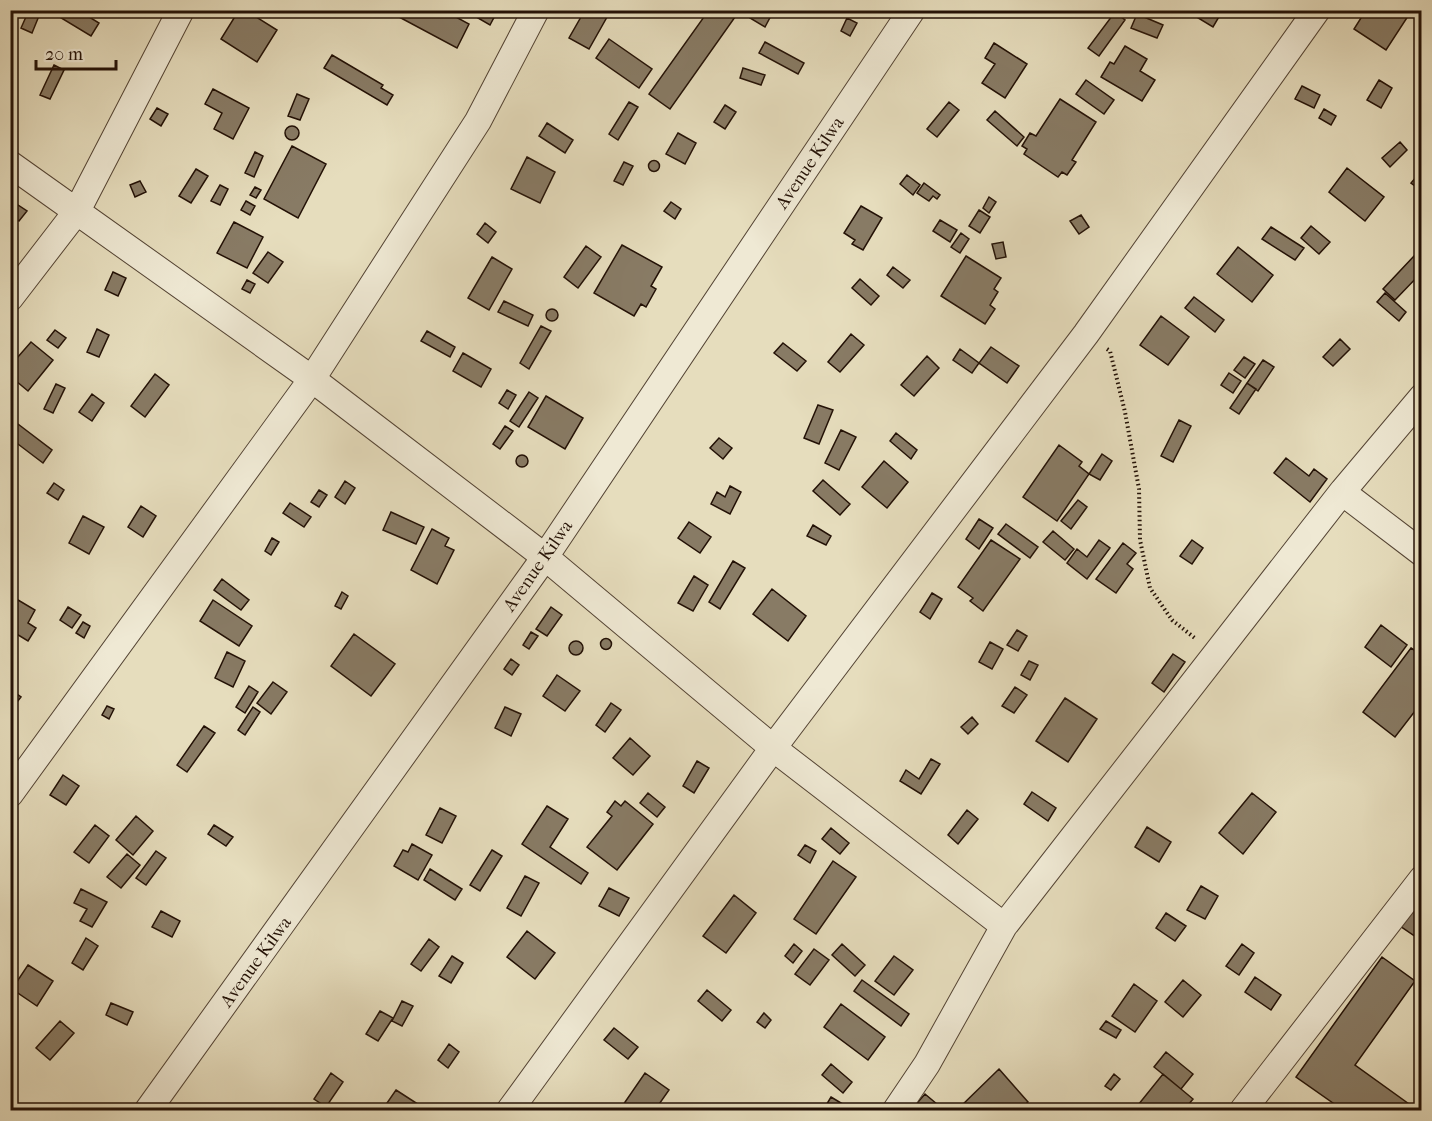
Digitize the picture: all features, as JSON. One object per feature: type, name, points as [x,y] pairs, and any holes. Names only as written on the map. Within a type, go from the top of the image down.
[{"type":"street","points":[[10,298],[77,211],[181,10]]},
{"type":"street","points":[[10,794],[312,379],[478,121],[536,10]]},
{"type":"street","name":"Avenue Kilwa","points":[[148,1110],[545,557],[912,10]]},
{"type":"street","points":[[510,1110],[773,748],[1086,334],[1317,10]]},
{"type":"street","points":[[10,164],[312,379],[545,557],[773,748],[1004,926]]},
{"type":"street","points":[[896,1110],[927,1064],[1004,926],[1342,492],[1422,397]]},
{"type":"street","points":[[1342,492],[1422,553]]},
{"type":"street","points":[[1243,1110],[1422,879]]},
{"type":"path","points":[[1086,334],[1110,351],[1125,412],[1139,489],[1140,540],[1150,588],[1172,620],[1215,654]]},
{"type":"building","points":[[29,10],[41,11],[32,33],[21,28]]},
{"type":"building","points":[[48,10],[78,10],[99,23],[91,36]]},
{"type":"building","points":[[239,10],[245,10],[277,30],[257,62],[221,39]]},
{"type":"building","points":[[386,10],[443,10],[469,24],[457,48]]},
{"type":"building","points":[[473,10],[498,10],[490,25],[471,14]]},
{"type":"building","points":[[585,10],[611,10],[589,49],[569,38]]},
{"type":"building","points":[[695,10],[740,10],[670,109],[649,94],[704,17]]},
{"type":"building","points":[[755,10],[774,10],[765,27],[750,18]]},
{"type":"building","points":[[1185,10],[1223,10],[1213,27]]},
{"type":"building","points":[[1366,10],[1412,10],[1386,50],[1354,29]]},
{"type":"building","points":[[1115,12],[1125,20],[1099,56],[1088,48]]},
{"type":"building","points":[[1137,14],[1163,25],[1157,38],[1131,28]]},
{"type":"building","points":[[847,18],[857,23],[850,36],[841,31]]},
{"type":"building","points":[[609,39],[652,69],[639,88],[596,58]]},
{"type":"building","points":[[765,42],[804,63],[798,74],[759,53]]},
{"type":"building","points":[[994,43],[1027,64],[1005,98],[982,83],[995,64],[985,58]]},
{"type":"building","points":[[1125,46],[1147,59],[1140,71],[1155,80],[1142,101],[1101,77],[1110,62],[1114,64]]},
{"type":"building","points":[[332,55],[383,85],[381,88],[393,95],[387,105],[324,68]]},
{"type":"building","points":[[54,65],[64,70],[50,99],[40,95]]},
{"type":"building","points":[[743,68],[765,75],[761,85],[740,78]]},
{"type":"building","points":[[1086,80],[1114,100],[1104,114],[1076,94]]},
{"type":"building","points":[[1379,80],[1392,88],[1381,108],[1367,100]]},
{"type":"building","points":[[1302,86],[1320,95],[1314,108],[1295,99]]},
{"type":"building","points":[[213,89],[249,108],[233,139],[214,129],[222,113],[205,104]]},
{"type":"building","points":[[297,94],[309,99],[300,120],[288,116]]},
{"type":"building","points":[[1060,99],[1096,122],[1072,160],[1076,162],[1067,175],[1062,172],[1058,177],[1024,154],[1027,149],[1022,146],[1030,133],[1036,136]]},
{"type":"building","points":[[629,102],[638,107],[618,140],[609,134]]},
{"type":"building","points":[[949,102],[959,110],[937,137],[927,129]]},
{"type":"building","points":[[725,105],[736,112],[725,129],[714,122]]},
{"type":"building","points":[[157,108],[168,114],[161,126],[150,119]]},
{"type":"building","points":[[1324,109],[1336,116],[1331,125],[1319,118]]},
{"type":"building","points":[[995,111],[1024,137],[1017,146],[987,120]]},
{"type":"building","points":[[547,123],[573,140],[565,153],[539,136]]},
{"type":"building","points":[[292,126],[297,128],[299,133],[297,138],[292,140],[287,138],[285,133],[287,128]]},
{"type":"building","points":[[678,133],[696,143],[685,164],[666,154]]},
{"type":"building","points":[[1400,142],[1407,150],[1390,167],[1382,158]]},
{"type":"building","points":[[292,146],[326,164],[298,218],[264,199]]},
{"type":"building","points":[[255,152],[263,156],[254,177],[245,173]]},
{"type":"building","points":[[527,157],[555,172],[540,203],[511,189]]},
{"type":"building","points":[[654,161],[658,162],[658,170],[654,171],[650,170],[649,166],[650,162]]},
{"type":"building","points":[[624,162],[633,166],[623,185],[614,181]]},
{"type":"building","points":[[1347,168],[1384,197],[1365,221],[1329,192]]},
{"type":"building","points":[[196,169],[208,176],[191,203],[179,196]]},
{"type":"building","points":[[1422,170],[1422,191],[1411,183]]},
{"type":"building","points":[[907,175],[920,185],[913,195],[900,184]]},
{"type":"building","points":[[140,181],[146,192],[135,197],[130,185]]},
{"type":"building","points":[[924,183],[940,195],[937,199],[933,196],[929,201],[917,193]]},
{"type":"building","points":[[220,185],[228,189],[220,205],[211,201]]},
{"type":"building","points":[[255,187],[261,190],[256,198],[250,195]]},
{"type":"building","points":[[989,197],[996,202],[989,213],[983,208]]},
{"type":"building","points":[[12,201],[27,211],[19,221],[10,215]]},
{"type":"building","points":[[246,201],[255,206],[250,215],[241,210]]},
{"type":"building","points":[[671,202],[681,209],[675,219],[664,211]]},
{"type":"building","points":[[861,206],[882,218],[863,250],[852,244],[855,240],[844,233]]},
{"type":"building","points":[[979,210],[990,217],[980,233],[969,226]]},
{"type":"building","points":[[1081,215],[1089,227],[1079,234],[1070,221]]},
{"type":"building","points":[[940,220],[957,230],[950,242],[933,231]]},
{"type":"building","points":[[234,222],[263,237],[247,268],[217,253]]},
{"type":"building","points":[[485,223],[496,232],[488,243],[477,234]]},
{"type":"building","points":[[1311,226],[1330,242],[1319,254],[1301,238]]},
{"type":"building","points":[[1271,227],[1304,248],[1295,260],[1262,239]]},
{"type":"building","points":[[961,233],[969,239],[960,253],[951,247]]},
{"type":"building","points":[[1003,242],[1006,257],[996,259],[992,244]]},
{"type":"building","points":[[622,245],[662,267],[651,286],[656,289],[646,307],[641,304],[634,316],[594,293]]},
{"type":"building","points":[[586,246],[601,257],[578,288],[564,277]]},
{"type":"building","points":[[1238,247],[1273,275],[1252,302],[1217,274]]},
{"type":"building","points":[[268,252],[283,262],[268,283],[253,273]]},
{"type":"building","points":[[966,256],[1001,278],[994,289],[998,292],[990,305],[995,309],[985,324],[941,296]]},
{"type":"building","points":[[1414,256],[1422,263],[1422,272],[1395,300],[1383,289]]},
{"type":"building","points":[[492,257],[512,269],[489,310],[468,298]]},
{"type":"building","points":[[893,267],[910,280],[903,288],[887,275]]},
{"type":"building","points":[[113,272],[126,278],[118,296],[105,290]]},
{"type":"building","points":[[860,279],[879,296],[871,305],[852,288]]},
{"type":"building","points":[[247,280],[255,284],[250,293],[242,289]]},
{"type":"building","points":[[1385,293],[1406,312],[1399,321],[1377,302]]},
{"type":"building","points":[[1194,297],[1224,320],[1215,332],[1185,308]]},
{"type":"building","points":[[504,301],[533,315],[528,326],[498,312]]},
{"type":"building","points":[[554,309],[558,315],[554,321],[550,321],[546,313]]},
{"type":"building","points":[[1161,316],[1189,337],[1168,365],[1140,345]]},
{"type":"building","points":[[541,326],[551,331],[529,369],[520,363]]},
{"type":"building","points":[[97,329],[109,335],[99,357],[87,352]]},
{"type":"building","points":[[55,330],[66,338],[58,348],[47,340]]},
{"type":"building","points":[[427,331],[455,347],[450,357],[421,341]]},
{"type":"building","points":[[851,334],[864,345],[840,372],[828,362]]},
{"type":"building","points":[[1340,339],[1350,349],[1333,366],[1323,357]]},
{"type":"building","points":[[31,342],[53,360],[28,391],[10,376],[10,366]]},
{"type":"building","points":[[783,343],[806,361],[797,371],[774,353]]},
{"type":"building","points":[[991,347],[1019,366],[1007,383],[979,363]]},
{"type":"building","points":[[960,349],[979,363],[972,373],[953,360]]},
{"type":"building","points":[[463,353],[491,369],[481,387],[453,371]]},
{"type":"building","points":[[927,356],[939,368],[914,396],[901,385]]},
{"type":"building","points":[[1244,357],[1255,364],[1245,378],[1234,370]]},
{"type":"building","points":[[1263,360],[1274,367],[1258,391],[1247,383]]},
{"type":"building","points":[[1229,373],[1241,381],[1233,393],[1221,385]]},
{"type":"building","points":[[155,374],[169,385],[145,417],[131,406]]},
{"type":"building","points":[[1247,383],[1256,389],[1239,414],[1230,408]]},
{"type":"building","points":[[56,384],[65,388],[53,413],[44,409]]},
{"type":"building","points":[[507,390],[516,395],[508,409],[499,403]]},
{"type":"building","points":[[529,392],[538,398],[519,427],[510,421]]},
{"type":"building","points":[[92,394],[104,403],[92,421],[79,412]]},
{"type":"building","points":[[546,396],[583,418],[565,449],[528,427]]},
{"type":"building","points":[[818,405],[833,410],[819,444],[804,438]]},
{"type":"building","points":[[1179,420],[1191,426],[1173,462],[1161,456]]},
{"type":"building","points":[[14,421],[52,450],[43,463],[10,438],[10,426]]},
{"type":"building","points":[[505,426],[513,431],[500,449],[493,444]]},
{"type":"building","points":[[841,430],[856,437],[839,470],[825,463]]},
{"type":"building","points":[[896,433],[917,450],[911,459],[890,441]]},
{"type":"building","points":[[719,438],[732,448],[723,459],[710,448]]},
{"type":"building","points":[[1059,445],[1082,462],[1079,466],[1089,474],[1057,521],[1023,497]]},
{"type":"building","points":[[1102,454],[1112,461],[1100,480],[1089,474]]},
{"type":"building","points":[[524,455],[528,461],[524,467],[520,467],[516,459]]},
{"type":"building","points":[[1286,458],[1309,476],[1314,469],[1327,479],[1310,502],[1274,473]]},
{"type":"building","points":[[884,461],[908,482],[887,508],[862,487]]},
{"type":"building","points":[[823,480],[850,504],[840,515],[813,491]]},
{"type":"building","points":[[345,481],[355,488],[345,504],[335,497]]},
{"type":"building","points":[[54,483],[64,490],[58,500],[47,493]]},
{"type":"building","points":[[730,486],[741,492],[730,514],[711,504],[717,492],[725,497]]},
{"type":"building","points":[[319,490],[327,495],[319,507],[311,502]]},
{"type":"building","points":[[1078,500],[1087,507],[1071,529],[1061,521]]},
{"type":"building","points":[[290,503],[311,517],[304,527],[283,513]]},
{"type":"building","points":[[141,506],[156,516],[143,537],[128,527]]},
{"type":"building","points":[[391,512],[424,527],[416,544],[383,530]]},
{"type":"building","points":[[83,516],[104,527],[89,554],[69,543]]},
{"type":"building","points":[[979,519],[993,528],[979,549],[966,539]]},
{"type":"building","points":[[689,522],[711,537],[700,553],[678,538]]},
{"type":"building","points":[[1006,524],[1038,547],[1030,558],[998,534]]},
{"type":"building","points":[[813,525],[831,536],[826,545],[807,536]]},
{"type":"building","points":[[432,529],[449,538],[445,546],[454,550],[437,584],[411,570]]},
{"type":"building","points":[[1053,531],[1074,549],[1065,560],[1043,542]]},
{"type":"building","points":[[272,538],[279,542],[271,555],[265,551]]},
{"type":"building","points":[[991,540],[1020,559],[983,611],[970,601],[973,598],[958,587]]},
{"type":"building","points":[[1099,540],[1110,548],[1087,579],[1067,563],[1077,549],[1087,557]]},
{"type":"building","points":[[1192,540],[1203,548],[1192,564],[1180,556]]},
{"type":"building","points":[[1123,543],[1136,553],[1127,564],[1133,569],[1116,593],[1096,579]]},
{"type":"building","points":[[733,561],[745,568],[720,609],[709,602]]},
{"type":"building","points":[[694,576],[708,585],[693,611],[678,603]]},
{"type":"building","points":[[222,579],[249,600],[241,610],[214,590]]},
{"type":"building","points":[[772,589],[806,616],[788,641],[753,614]]},
{"type":"building","points":[[342,592],[348,596],[341,609],[335,606]]},
{"type":"building","points":[[932,593],[942,599],[930,619],[920,612]]},
{"type":"building","points":[[13,597],[35,610],[28,623],[36,628],[28,641],[10,630],[10,601]]},
{"type":"building","points":[[213,600],[252,626],[239,646],[200,621]]},
{"type":"building","points":[[68,607],[81,615],[72,628],[60,620]]},
{"type":"building","points":[[551,607],[562,615],[547,636],[536,629]]},
{"type":"building","points":[[83,622],[90,626],[84,638],[76,633]]},
{"type":"building","points":[[1381,625],[1407,645],[1391,667],[1365,647]]},
{"type":"building","points":[[1017,630],[1027,636],[1018,651],[1007,645]]},
{"type":"building","points":[[531,632],[538,636],[529,649],[523,645]]},
{"type":"building","points":[[354,634],[395,664],[371,696],[331,666]]},
{"type":"building","points":[[606,638],[612,644],[606,650],[600,644]]},
{"type":"building","points":[[573,641],[579,641],[583,648],[579,655],[573,655],[569,651],[569,645]]},
{"type":"building","points":[[990,642],[1003,649],[992,669],[979,662]]},
{"type":"building","points":[[1411,648],[1422,655],[1422,702],[1395,737],[1363,712]]},
{"type":"building","points":[[227,652],[245,661],[233,687],[215,678]]},
{"type":"building","points":[[1173,654],[1185,662],[1164,692],[1152,683]]},
{"type":"building","points":[[511,659],[519,665],[512,675],[504,669]]},
{"type":"building","points":[[1029,661],[1038,665],[1030,680],[1021,675]]},
{"type":"building","points":[[557,675],[580,691],[565,711],[543,696]]},
{"type":"building","points":[[273,682],[287,692],[271,714],[257,703]]},
{"type":"building","points":[[249,686],[258,692],[245,713],[236,707]]},
{"type":"building","points":[[1015,687],[1027,695],[1014,713],[1002,706]]},
{"type":"building","points":[[10,689],[21,697],[10,711]]},
{"type":"building","points":[[1065,698],[1097,719],[1068,762],[1036,741]]},
{"type":"building","points":[[611,703],[621,710],[605,732],[596,725]]},
{"type":"building","points":[[107,706],[114,709],[109,719],[102,715]]},
{"type":"building","points":[[253,707],[260,712],[245,735],[238,730]]},
{"type":"building","points":[[505,707],[521,714],[511,736],[495,728]]},
{"type":"building","points":[[972,717],[978,724],[968,734],[961,727]]},
{"type":"building","points":[[204,726],[215,733],[187,772],[177,765]]},
{"type":"building","points":[[630,738],[650,756],[633,775],[613,758]]},
{"type":"building","points":[[931,759],[940,764],[921,794],[900,781],[906,770],[919,779]]},
{"type":"building","points":[[697,761],[709,768],[694,793],[683,786]]},
{"type":"building","points":[[63,775],[79,786],[66,805],[50,795]]},
{"type":"building","points":[[1032,792],[1056,808],[1048,821],[1024,804]]},
{"type":"building","points":[[648,793],[665,807],[657,817],[640,803]]},
{"type":"building","points":[[1252,793],[1276,812],[1243,854],[1219,833]]},
{"type":"building","points":[[615,801],[621,806],[625,801],[653,824],[617,870],[587,847],[612,816],[607,812]]},
{"type":"building","points":[[547,806],[568,819],[550,847],[588,873],[581,884],[522,844]]},
{"type":"building","points":[[440,808],[456,816],[442,843],[426,835]]},
{"type":"building","points":[[967,810],[978,819],[958,844],[948,835]]},
{"type":"building","points":[[136,816],[153,831],[133,855],[116,840]]},
{"type":"building","points":[[95,825],[109,836],[89,863],[74,852]]},
{"type":"building","points":[[214,825],[233,837],[226,846],[208,834]]},
{"type":"building","points":[[1147,827],[1171,842],[1159,862],[1135,847]]},
{"type":"building","points":[[831,828],[849,843],[840,854],[822,839]]},
{"type":"building","points":[[412,844],[432,855],[418,880],[394,866],[403,850],[408,852]]},
{"type":"building","points":[[805,845],[816,851],[810,863],[798,855]]},
{"type":"building","points":[[492,850],[502,856],[480,891],[470,885]]},
{"type":"building","points":[[156,851],[166,858],[146,885],[136,878]]},
{"type":"building","points":[[127,854],[140,865],[121,888],[107,877]]},
{"type":"building","points":[[833,861],[856,877],[816,934],[794,919]]},
{"type":"building","points":[[430,869],[462,889],[455,900],[424,880]]},
{"type":"building","points":[[525,876],[539,883],[521,916],[507,908]]},
{"type":"building","points":[[1201,886],[1218,896],[1205,919],[1187,910]]},
{"type":"building","points":[[609,888],[629,898],[619,916],[599,906]]},
{"type":"building","points":[[81,889],[107,902],[92,927],[80,921],[87,909],[74,903]]},
{"type":"building","points":[[734,895],[756,913],[726,953],[703,936]]},
{"type":"building","points":[[1422,896],[1422,941],[1400,926]]},
{"type":"building","points":[[161,911],[180,921],[172,937],[152,927]]},
{"type":"building","points":[[1166,913],[1186,926],[1175,941],[1156,928]]},
{"type":"building","points":[[527,931],[555,953],[535,979],[507,957]]},
{"type":"building","points":[[86,938],[98,946],[83,970],[72,963]]},
{"type":"building","points":[[429,939],[439,947],[421,971],[411,964]]},
{"type":"building","points":[[794,944],[802,951],[793,963],[785,956]]},
{"type":"building","points":[[842,944],[865,965],[855,976],[832,955]]},
{"type":"building","points":[[1242,944],[1254,953],[1239,975],[1226,966]]},
{"type":"building","points":[[814,949],[829,960],[810,985],[795,974]]},
{"type":"building","points":[[452,956],[463,963],[451,983],[439,976]]},
{"type":"building","points":[[894,956],[913,970],[894,995],[875,981]]},
{"type":"building","points":[[1382,957],[1415,981],[1355,1065],[1416,1109],[1343,1110],[1296,1077]]},
{"type":"building","points":[[28,965],[53,981],[37,1006],[12,989]]},
{"type":"building","points":[[1255,977],[1281,995],[1271,1010],[1245,992]]},
{"type":"building","points":[[862,980],[909,1014],[901,1026],[854,991]]},
{"type":"building","points":[[1183,980],[1201,995],[1183,1017],[1165,1002]]},
{"type":"building","points":[[1134,984],[1157,1001],[1135,1032],[1112,1016]]},
{"type":"building","points":[[707,990],[731,1010],[722,1021],[698,1001]]},
{"type":"building","points":[[402,1001],[413,1006],[402,1026],[392,1021]]},
{"type":"building","points":[[111,1003],[133,1012],[127,1025],[106,1015]]},
{"type":"building","points":[[841,1004],[885,1037],[868,1060],[824,1027]]},
{"type":"building","points":[[380,1011],[393,1018],[378,1041],[366,1034]]},
{"type":"building","points":[[764,1013],[771,1020],[765,1028],[757,1022]]},
{"type":"building","points":[[60,1021],[74,1033],[50,1060],[36,1048]]},
{"type":"building","points":[[1106,1021],[1121,1030],[1116,1038],[1100,1029]]},
{"type":"building","points":[[614,1028],[638,1047],[628,1059],[604,1040]]},
{"type":"building","points":[[449,1044],[459,1052],[448,1068],[438,1060]]},
{"type":"building","points":[[1166,1052],[1193,1074],[1181,1089],[1154,1067]]},
{"type":"building","points":[[831,1064],[852,1082],[843,1093],[822,1075]]},
{"type":"building","points":[[999,1069],[1028,1102],[1019,1110],[957,1110]]},
{"type":"building","points":[[331,1073],[343,1082],[326,1107],[314,1099]]},
{"type":"building","points":[[645,1073],[669,1090],[655,1110],[632,1110],[623,1105]]},
{"type":"building","points":[[1114,1074],[1120,1079],[1111,1090],[1105,1086]]},
{"type":"building","points":[[1163,1074],[1193,1099],[1184,1110],[1134,1110]]},
{"type":"building","points":[[396,1090],[424,1108],[423,1110],[398,1110],[387,1103]]},
{"type":"building","points":[[925,1094],[944,1110],[911,1110]]},
{"type":"building","points":[[831,1097],[846,1106],[843,1110],[831,1110],[825,1107]]}]
